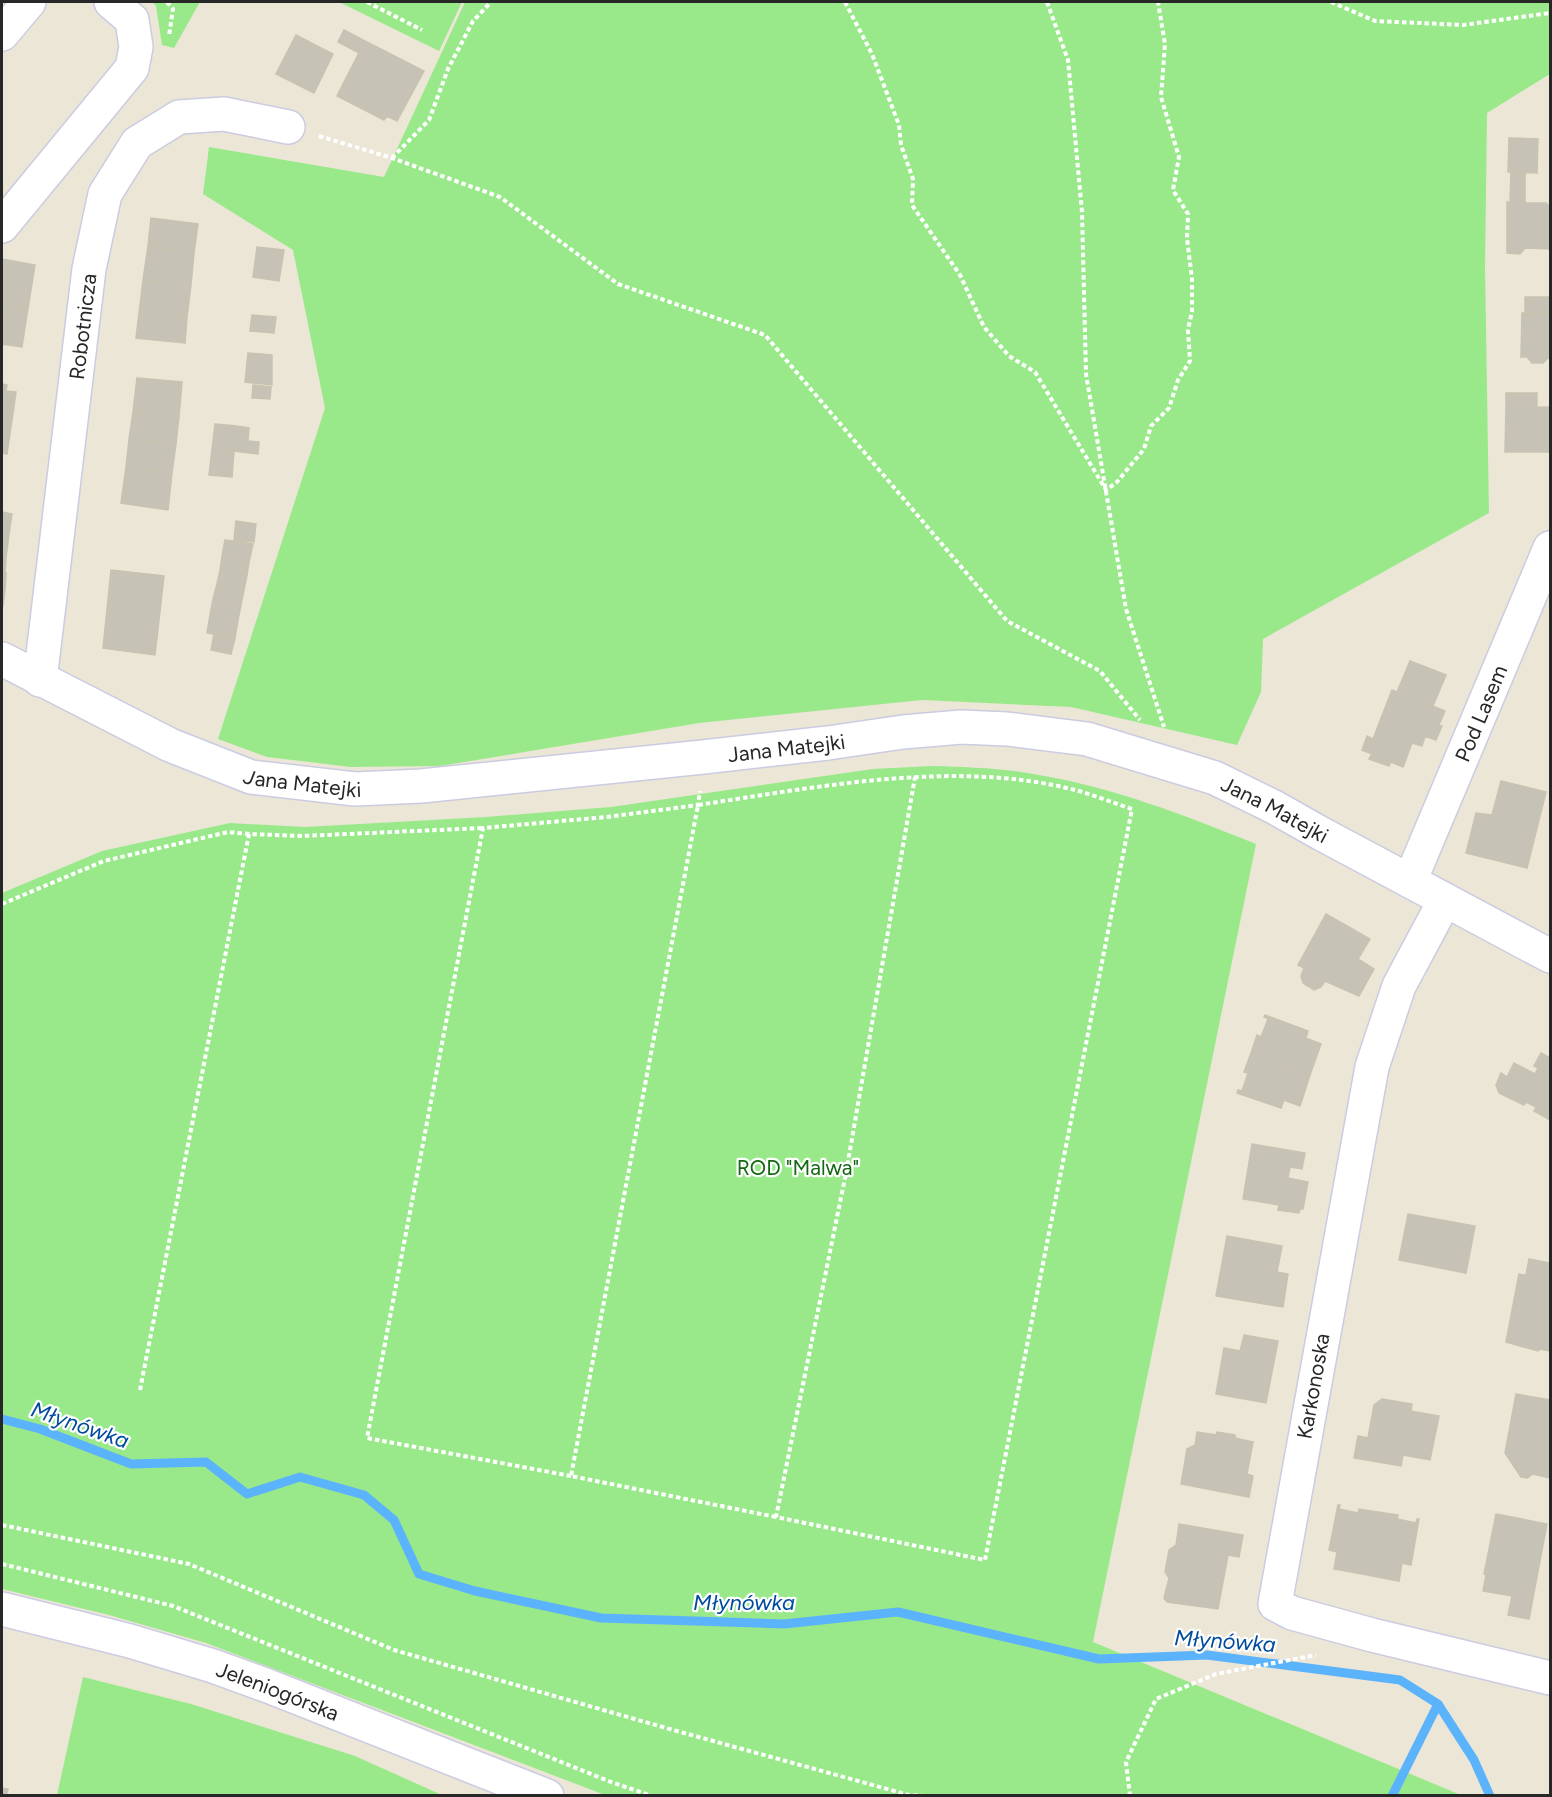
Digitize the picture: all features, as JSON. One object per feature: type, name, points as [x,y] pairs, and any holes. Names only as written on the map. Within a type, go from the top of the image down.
[{"type":"street","points":[[2,34],[28,2]]},
{"type":"street","points":[[2,226],[132,68],[136,47],[132,20],[111,2]]},
{"type":"street","name":"Robotnicza","points":[[40,680],[89,269],[105,194],[137,143],[179,117],[224,114],[288,127]]},
{"type":"street","name":"Pod Lasem","points":[[1410,881],[1551,548]]},
{"type":"street","name":"Jana Matejki","points":[[2,659],[170,745],[251,777],[355,789],[421,786],[828,743],[903,732],[961,728],[1007,729],[1087,739],[1215,778],[1274,807],[1320,834],[1551,956]]},
{"type":"street","name":"Karkonoska","points":[[1445,900],[1399,986],[1372,1067],[1275,1604],[1292,1613],[1325,1622],[1551,1678]]},
{"type":"street","name":"Jeleniogórska","points":[[2,1609],[130,1641],[213,1666],[547,1796]]},
{"type":"path","points":[[167,2],[173,9],[169,37]]},
{"type":"path","points":[[367,2],[422,30]]},
{"type":"path","points":[[392,158],[429,120],[448,69],[473,21],[491,2]]},
{"type":"path","points":[[845,2],[872,54],[899,125],[901,146],[913,179],[912,205],[960,275],[984,327],[1009,356],[1035,372],[1106,490]]},
{"type":"path","points":[[1047,2],[1068,60],[1082,212],[1086,374],[1126,609],[1176,765]]},
{"type":"path","points":[[1106,490],[1117,482],[1144,449],[1151,426],[1169,408],[1178,380],[1190,361],[1188,330],[1192,311],[1192,279],[1187,238],[1188,214],[1173,190],[1179,157],[1161,97],[1165,44],[1158,2]]},
{"type":"path","points":[[1331,2],[1375,21],[1462,25],[1551,13]]},
{"type":"path","points":[[288,127],[392,158],[500,197],[618,284],[765,335],[1007,621],[1100,671],[1145,727]]},
{"type":"path","points":[[571,1476],[698,805],[703,757]]},
{"type":"path","points":[[2,904],[104,861],[228,832],[303,836],[483,828],[607,817],[806,789],[915,777],[980,776],[1030,782],[1076,790],[1132,809],[985,1560],[571,1476],[367,1438],[483,828]]},
{"type":"path","points":[[776,1517],[846,1173],[915,777]]},
{"type":"path","points":[[140,1390],[249,834]]},
{"type":"path","points":[[2,1525],[189,1564],[394,1650],[689,1734],[909,1794],[925,1796]]},
{"type":"path","points":[[1130,1796],[1126,1762],[1156,1699],[1216,1674],[1316,1655],[1325,1622]]},
{"type":"path","points":[[611,1782],[652,1796]]},
{"type":"green space","points":[[152,2],[200,2],[174,48],[162,45],[156,6]]},
{"type":"green space","points":[[339,2],[462,2],[439,51]]},
{"type":"green space","points":[[465,2],[1550,2],[1550,74],[1487,113],[1485,267],[1489,513],[1263,639],[1261,692],[1237,745],[1071,707],[922,700],[699,723],[440,766],[351,767],[267,757],[218,739],[325,408],[293,250],[203,194],[209,147],[384,177]]},
{"type":"green space","name":"ROD \"Malwa\"","points":[[932,766],[1008,770],[1062,779],[1174,812],[1256,844],[1093,1642],[1461,1795],[605,1795],[206,1643],[109,1615],[2,1589],[2,893],[102,851],[230,823],[305,827],[486,817],[611,807],[873,769]]},
{"type":"green space","points":[[83,1677],[191,1704],[355,1756],[442,1795],[57,1795]]},
{"type":"building","points":[[344,30],[365,41],[359,53],[338,42]]},
{"type":"building","points":[[296,35],[333,54],[314,93],[276,74]]},
{"type":"building","points":[[365,41],[424,71],[397,121],[387,116],[384,120],[337,96]]},
{"type":"building","points":[[1509,138],[1538,139],[1537,173],[1508,172]]},
{"type":"building","points":[[1511,172],[1525,173],[1525,203],[1546,203],[1550,207],[1550,249],[1525,248],[1520,254],[1507,253],[1507,202],[1510,202]]},
{"type":"building","points":[[151,218],[198,224],[194,253],[148,246]]},
{"type":"building","points":[[148,246],[194,253],[191,285],[143,280]]},
{"type":"building","points":[[257,247],[284,250],[279,281],[253,277]]},
{"type":"building","points":[[2,259],[35,265],[28,308],[2,303]]},
{"type":"building","points":[[143,280],[191,285],[187,317],[139,313]]},
{"type":"building","points":[[1525,297],[1550,297],[1550,313],[1525,313]]},
{"type":"building","points":[[2,303],[28,308],[22,347],[2,344]]},
{"type":"building","points":[[139,313],[187,317],[185,343],[136,338]]},
{"type":"building","points":[[1522,313],[1550,313],[1550,358],[1543,363],[1532,363],[1527,357],[1521,357]]},
{"type":"building","points":[[252,315],[276,317],[274,333],[250,331]]},
{"type":"building","points":[[248,353],[272,355],[272,385],[245,382]]},
{"type":"building","points":[[137,378],[182,382],[179,417],[133,412]]},
{"type":"building","points":[[2,384],[7,385],[6,391],[16,392],[14,406],[2,402]]},
{"type":"building","points":[[253,385],[271,387],[270,399],[252,398]]},
{"type":"building","points":[[1506,393],[1537,393],[1537,408],[1506,408]]},
{"type":"building","points":[[2,402],[14,406],[7,454],[2,453]]},
{"type":"building","points":[[1550,407],[1550,452],[1505,452],[1506,408]]},
{"type":"building","points":[[133,412],[179,417],[176,444],[129,439]]},
{"type":"building","points":[[215,424],[236,426],[234,451],[212,449]]},
{"type":"building","points":[[236,426],[249,428],[248,441],[259,442],[258,454],[234,451]]},
{"type":"building","points":[[129,439],[176,444],[172,473],[126,467]]},
{"type":"building","points":[[212,449],[234,451],[232,477],[209,475]]},
{"type":"building","points":[[126,467],[172,473],[168,510],[121,503]]},
{"type":"building","points":[[2,512],[12,514],[10,527],[2,526]]},
{"type":"building","points":[[236,521],[256,524],[254,542],[234,540]]},
{"type":"building","points":[[2,526],[10,527],[8,542],[2,541]]},
{"type":"building","points":[[225,540],[253,544],[249,562],[222,556]]},
{"type":"building","points":[[2,541],[8,542],[6,557],[2,556]]},
{"type":"building","points":[[2,556],[6,557],[5,573],[2,573]]},
{"type":"building","points":[[222,556],[249,562],[247,575],[220,570]]},
{"type":"building","points":[[111,570],[164,576],[155,655],[103,648]]},
{"type":"building","points":[[220,570],[247,575],[244,590],[217,584]]},
{"type":"building","points":[[2,573],[6,573],[5,589],[2,588]]},
{"type":"building","points":[[217,584],[244,590],[241,605],[213,599]]},
{"type":"building","points":[[2,588],[5,589],[3,606],[2,606]]},
{"type":"building","points":[[213,599],[241,605],[238,620],[210,615]]},
{"type":"building","points":[[210,615],[238,620],[235,638],[207,633]]},
{"type":"building","points":[[214,634],[235,638],[231,654],[211,650]]},
{"type":"building","points":[[1410,661],[1446,675],[1433,706],[1397,692]]},
{"type":"building","points":[[1392,690],[1445,711],[1436,740],[1425,736],[1422,746],[1412,743],[1403,767],[1391,762],[1389,766],[1369,759],[1372,754],[1362,750],[1367,736],[1373,739]]},
{"type":"building","points":[[1501,781],[1546,792],[1527,868],[1466,853],[1476,813],[1492,815]]},
{"type":"building","points":[[1326,914],[1370,939],[1358,959],[1374,969],[1359,996],[1325,981],[1321,987],[1314,990],[1303,983],[1301,976],[1304,968],[1298,965]]},
{"type":"building","points":[[1265,1015],[1308,1031],[1306,1038],[1321,1044],[1310,1075],[1251,1053],[1257,1035],[1261,1037],[1268,1019],[1264,1017]]},
{"type":"building","points":[[1251,1053],[1310,1075],[1300,1106],[1284,1100],[1281,1108],[1237,1093],[1238,1090],[1242,1091],[1248,1073],[1244,1072]]},
{"type":"building","points":[[1541,1053],[1550,1058],[1550,1120],[1534,1111],[1536,1107],[1526,1102],[1524,1105],[1499,1093],[1496,1085],[1501,1073],[1507,1077],[1514,1063],[1535,1074],[1538,1068],[1534,1066]]},
{"type":"building","points":[[1252,1144],[1305,1153],[1302,1169],[1290,1167],[1288,1178],[1308,1182],[1303,1209],[1300,1209],[1299,1213],[1278,1210],[1279,1205],[1243,1199]]},
{"type":"building","points":[[1408,1214],[1475,1226],[1466,1273],[1399,1260]]},
{"type":"building","points":[[1227,1236],[1282,1246],[1277,1272],[1288,1274],[1283,1307],[1216,1296]]},
{"type":"building","points":[[1529,1259],[1550,1263],[1550,1280],[1526,1275]]},
{"type":"building","points":[[1519,1274],[1550,1280],[1550,1351],[1540,1349],[1538,1351],[1506,1342]]},
{"type":"building","points":[[1244,1335],[1278,1341],[1266,1403],[1216,1394],[1224,1348],[1240,1351]]},
{"type":"building","points":[[1516,1394],[1550,1400],[1550,1478],[1533,1474],[1527,1478],[1521,1477],[1505,1453]]},
{"type":"building","points":[[1382,1399],[1412,1404],[1411,1411],[1439,1416],[1430,1460],[1403,1455],[1401,1466],[1354,1458],[1358,1436],[1368,1438],[1374,1405]]},
{"type":"building","points":[[1197,1432],[1235,1435],[1235,1438],[1253,1442],[1247,1474],[1253,1476],[1249,1497],[1181,1484],[1187,1449],[1195,1445]]},
{"type":"building","points":[[1338,1505],[1340,1505],[1339,1509],[1358,1513],[1359,1509],[1378,1512],[1367,1575],[1334,1569],[1337,1552],[1329,1550]]},
{"type":"building","points":[[1378,1512],[1398,1515],[1397,1519],[1416,1523],[1419,1519],[1411,1565],[1402,1563],[1399,1581],[1367,1575]]},
{"type":"building","points":[[1496,1514],[1547,1524],[1529,1619],[1508,1615],[1512,1596],[1483,1591],[1486,1575],[1484,1574]]},
{"type":"building","points":[[1179,1524],[1243,1535],[1239,1557],[1228,1555],[1218,1609],[1167,1602],[1164,1598],[1169,1578],[1165,1572],[1169,1550],[1176,1545]]},
{"type":"building","points":[[2,1788],[8,1789],[6,1796],[2,1796]]},
{"type":"waterway","name":"Młynówka","points":[[2,1419],[40,1429],[131,1464],[206,1462],[247,1494],[300,1477],[364,1495],[394,1520],[419,1574],[475,1591],[601,1618],[784,1624],[898,1612],[1099,1659],[1207,1655],[1400,1680],[1438,1704],[1474,1760],[1490,1796]]},
{"type":"waterway","points":[[1392,1796],[1438,1704]]}]
